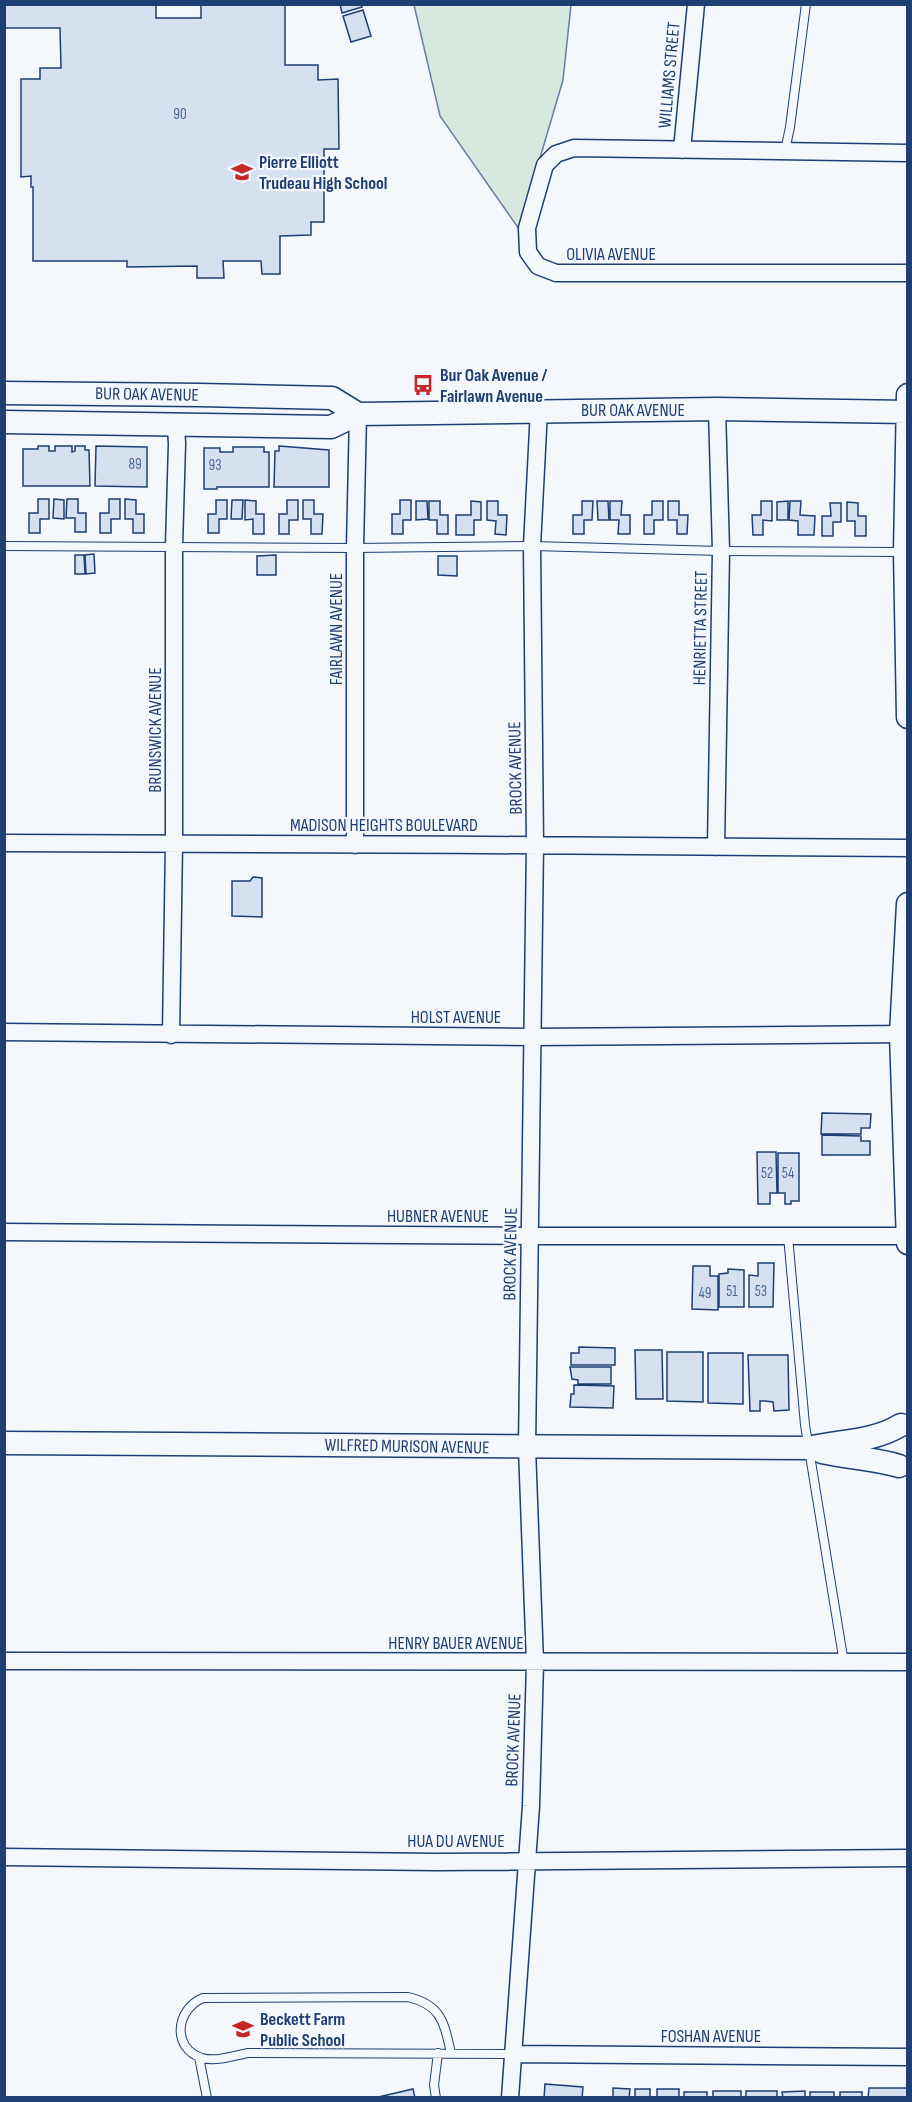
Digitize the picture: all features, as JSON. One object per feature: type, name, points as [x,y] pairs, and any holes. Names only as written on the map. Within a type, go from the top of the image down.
[{"type":"street","name":"WILLIAMS STREET","points":[[682,150],[696,4]]},
{"type":"street","name":"OLIVIA AVENUE","points":[[908,153],[574,148],[556,154],[544,165],[527,228],[528,252],[538,266],[556,273],[908,273]]},
{"type":"street","name":"BUR OAK AVENUE","points":[[4,393],[332,399],[358,414]]},
{"type":"street","points":[[908,396],[906,552],[908,717]]},
{"type":"street","name":"BUR OAK AVENUE","points":[[4,422],[331,427],[358,414],[717,409],[907,412]]},
{"type":"street","name":"HENRIETTA STREET","points":[[716,847],[721,551],[717,409]]},
{"type":"street","name":"BROCK AVENUE","points":[[510,2097],[531,1806],[535,1663],[527,1448],[535,844],[532,546],[539,410]]},
{"type":"street","name":"FAIRLAWN AVENUE","points":[[356,845],[355,548],[358,414]]},
{"type":"street","name":"BRUNSWICK AVENUE","points":[[171,1035],[176,425]]},
{"type":"street","name":"MADISON HEIGHTS BOULEVARD","points":[[4,843],[535,844],[908,848]]},
{"type":"street","points":[[907,1238],[904,1034],[908,903]]},
{"type":"street","name":"HOLST AVENUE","points":[[4,1032],[531,1037],[904,1034]]},
{"type":"street","name":"HUBNER AVENUE","points":[[4,1232],[907,1238]]},
{"type":"street","points":[[903,1471],[894,1456],[893,1445],[904,1422]]},
{"type":"street","name":"WILFRED MURISON AVENUE","points":[[4,1443],[809,1448],[835,1442],[867,1440],[881,1436],[904,1422]]},
{"type":"street","name":"WILFRED MURISON AVENUE","points":[[809,1448],[834,1455],[867,1458],[903,1471]]},
{"type":"street","name":"HENRY BAUER AVENUE","points":[[4,1661],[908,1662]]},
{"type":"street","name":"HUA DU AVENUE","points":[[4,1857],[426,1862],[908,1858]]},
{"type":"street","name":"FOSHAN AVENUE","points":[[514,2054],[908,2057]]},
{"type":"lane","points":[[785,151],[806,4]]},
{"type":"lane","points":[[4,546],[355,548],[532,546],[721,551],[906,552]]},
{"type":"lane","points":[[788,1236],[809,1448],[844,1663]]},
{"type":"lane","points":[[451,2053],[441,2015],[421,2000],[408,1997],[211,1998],[194,2002],[188,2007],[180,2030],[183,2042],[190,2051],[209,2060],[248,2053],[514,2054]]},
{"type":"lane","points":[[436,2097],[434,2085],[438,2053]]},
{"type":"lane","points":[[199,2057],[207,2097]]},
{"type":"shaded area","points":[[414,5],[571,5],[563,80],[519,229],[440,116]]},
{"type":"building","name":"Pierre Elliott Trudeau High School","points":[[4,4],[156,4],[156,18],[201,18],[201,4],[285,4],[285,65],[318,65],[318,80],[338,79],[339,149],[324,149],[324,222],[311,222],[311,235],[280,236],[280,274],[262,274],[261,261],[223,261],[224,278],[197,278],[197,266],[127,267],[127,261],[33,261],[33,187],[31,187],[31,176],[21,177],[21,79],[40,79],[40,68],[61,68],[60,28],[4,28]]},
{"type":"building","points":[[340,4],[361,4],[362,7],[342,13]]},
{"type":"building","points":[[363,10],[371,36],[351,42],[343,16]]},
{"type":"building","points":[[38,446],[49,446],[49,451],[55,451],[55,446],[72,446],[72,452],[75,451],[75,446],[85,446],[85,450],[89,450],[90,486],[23,486],[23,449],[38,449]]},
{"type":"building","points":[[96,446],[147,447],[147,487],[95,486]]},
{"type":"building","points":[[279,446],[329,450],[329,487],[274,487],[275,451],[279,451]]},
{"type":"building","points":[[233,447],[264,447],[264,452],[269,452],[269,487],[204,489],[204,448],[220,448],[220,452],[233,452]]},
{"type":"building","points":[[38,499],[49,499],[49,519],[40,519],[40,533],[29,533],[29,513],[38,513]]},
{"type":"building","points":[[54,499],[64,500],[64,519],[53,518]]},
{"type":"building","points":[[67,499],[78,499],[78,513],[86,513],[86,532],[75,532],[75,518],[66,518]]},
{"type":"building","points":[[109,499],[120,499],[120,519],[111,519],[111,533],[100,533],[100,513],[109,513]]},
{"type":"building","points":[[125,499],[136,500],[136,514],[144,514],[144,533],[133,533],[133,519],[125,519]]},
{"type":"building","points":[[216,500],[227,500],[227,519],[219,519],[219,533],[208,533],[208,514],[216,514]]},
{"type":"building","points":[[232,500],[243,500],[242,519],[231,519]]},
{"type":"building","points":[[245,500],[256,501],[256,514],[264,514],[264,534],[253,534],[253,519],[245,520]]},
{"type":"building","points":[[287,500],[298,500],[298,520],[289,520],[289,534],[279,534],[279,514],[287,514]]},
{"type":"building","points":[[303,500],[314,500],[314,514],[323,514],[322,534],[311,534],[311,519],[303,519]]},
{"type":"building","points":[[400,500],[411,500],[411,520],[403,520],[403,534],[392,534],[392,514],[400,514]]},
{"type":"building","points":[[416,501],[427,501],[428,519],[416,520]]},
{"type":"building","points":[[429,501],[440,501],[440,515],[448,515],[448,534],[437,534],[437,520],[429,520]]},
{"type":"building","points":[[471,501],[481,502],[481,520],[474,520],[474,535],[456,535],[456,515],[471,515]]},
{"type":"building","points":[[487,501],[498,501],[498,515],[507,515],[506,535],[495,534],[496,521],[487,520]]},
{"type":"building","points":[[582,501],[593,501],[592,520],[584,520],[584,534],[573,534],[573,515],[582,515]]},
{"type":"building","points":[[597,501],[608,501],[609,520],[598,520]]},
{"type":"building","points":[[610,501],[622,501],[621,515],[630,515],[630,534],[618,534],[619,520],[610,520]]},
{"type":"building","points":[[652,501],[663,501],[663,520],[654,520],[654,534],[644,534],[644,515],[652,515]]},
{"type":"building","points":[[668,501],[679,501],[679,515],[688,515],[687,534],[677,534],[677,520],[668,520]]},
{"type":"building","points":[[761,501],[772,501],[772,521],[763,520],[763,535],[753,535],[752,515],[761,515]]},
{"type":"building","points":[[788,501],[788,520],[777,520],[777,502]]},
{"type":"building","points":[[790,501],[801,501],[800,515],[815,516],[814,535],[798,535],[798,521],[789,520]]},
{"type":"building","points":[[847,502],[858,503],[858,516],[866,516],[866,536],[855,536],[855,521],[847,521]]},
{"type":"building","points":[[830,503],[841,503],[841,522],[833,522],[833,536],[822,536],[822,516],[831,516]]},
{"type":"building","points":[[94,554],[95,573],[86,574],[85,555]]},
{"type":"building","points":[[75,555],[84,555],[85,574],[75,574]]},
{"type":"building","points":[[276,555],[276,575],[257,575],[257,556]]},
{"type":"building","points":[[438,556],[457,556],[457,576],[438,575]]},
{"type":"building","points":[[253,877],[262,878],[262,917],[232,916],[232,881],[250,881]]},
{"type":"building","points":[[822,1113],[871,1114],[870,1128],[861,1128],[861,1134],[821,1134]]},
{"type":"building","points":[[822,1135],[861,1136],[861,1141],[870,1141],[870,1155],[822,1155]]},
{"type":"building","points":[[757,1152],[776,1152],[777,1193],[770,1193],[770,1204],[758,1204]]},
{"type":"building","points":[[778,1153],[799,1153],[799,1201],[791,1201],[791,1204],[785,1204],[785,1193],[778,1193]]},
{"type":"building","points":[[758,1263],[774,1263],[773,1307],[749,1307],[749,1275],[758,1276]]},
{"type":"building","points":[[693,1266],[710,1266],[710,1276],[718,1276],[718,1310],[692,1309]]},
{"type":"building","points":[[728,1269],[744,1270],[744,1307],[719,1307],[719,1274],[728,1273]]},
{"type":"building","points":[[579,1347],[615,1348],[615,1365],[571,1365],[571,1353],[579,1353]]},
{"type":"building","points":[[635,1350],[662,1350],[663,1399],[636,1399]]},
{"type":"building","points":[[667,1352],[703,1352],[703,1402],[667,1401]]},
{"type":"building","points":[[708,1353],[743,1353],[743,1404],[708,1403]]},
{"type":"building","points":[[748,1355],[788,1355],[789,1410],[774,1411],[773,1402],[760,1401],[760,1411],[750,1411]]},
{"type":"building","points":[[570,1367],[611,1367],[611,1384],[578,1384],[578,1380],[572,1379]]},
{"type":"building","points":[[574,1385],[614,1386],[613,1408],[570,1407]]},
{"type":"building","points":[[545,2084],[583,2087],[582,2098],[544,2098]]},
{"type":"building","points":[[613,2088],[630,2089],[629,2098],[613,2098]]},
{"type":"building","points":[[869,2088],[908,2088],[908,2098],[868,2098]]},
{"type":"building","points":[[413,2089],[415,2098],[374,2098]]},
{"type":"building","points":[[635,2089],[650,2089],[650,2098],[635,2098]]},
{"type":"building","points":[[657,2089],[679,2089],[679,2098],[657,2098]]},
{"type":"building","points":[[713,2091],[741,2091],[741,2098],[713,2098]]},
{"type":"building","points":[[746,2091],[777,2091],[777,2098],[746,2098]]},
{"type":"building","points":[[805,2091],[805,2098],[783,2098],[782,2092]]},
{"type":"building","points":[[684,2092],[707,2092],[707,2098],[684,2098]]},
{"type":"building","points":[[810,2092],[834,2092],[834,2098],[810,2098]]},
{"type":"building","points":[[840,2092],[862,2092],[862,2098],[840,2098]]},
{"type":"place","name":"Pierre Elliott Trudeau High School","points":[[242,172]]},
{"type":"place","name":"Bur Oak Avenue / Fairlawn Avenue","points":[[423,385]]},
{"type":"place","name":"Beckett Farm Public School","points":[[243,2029]]}]
